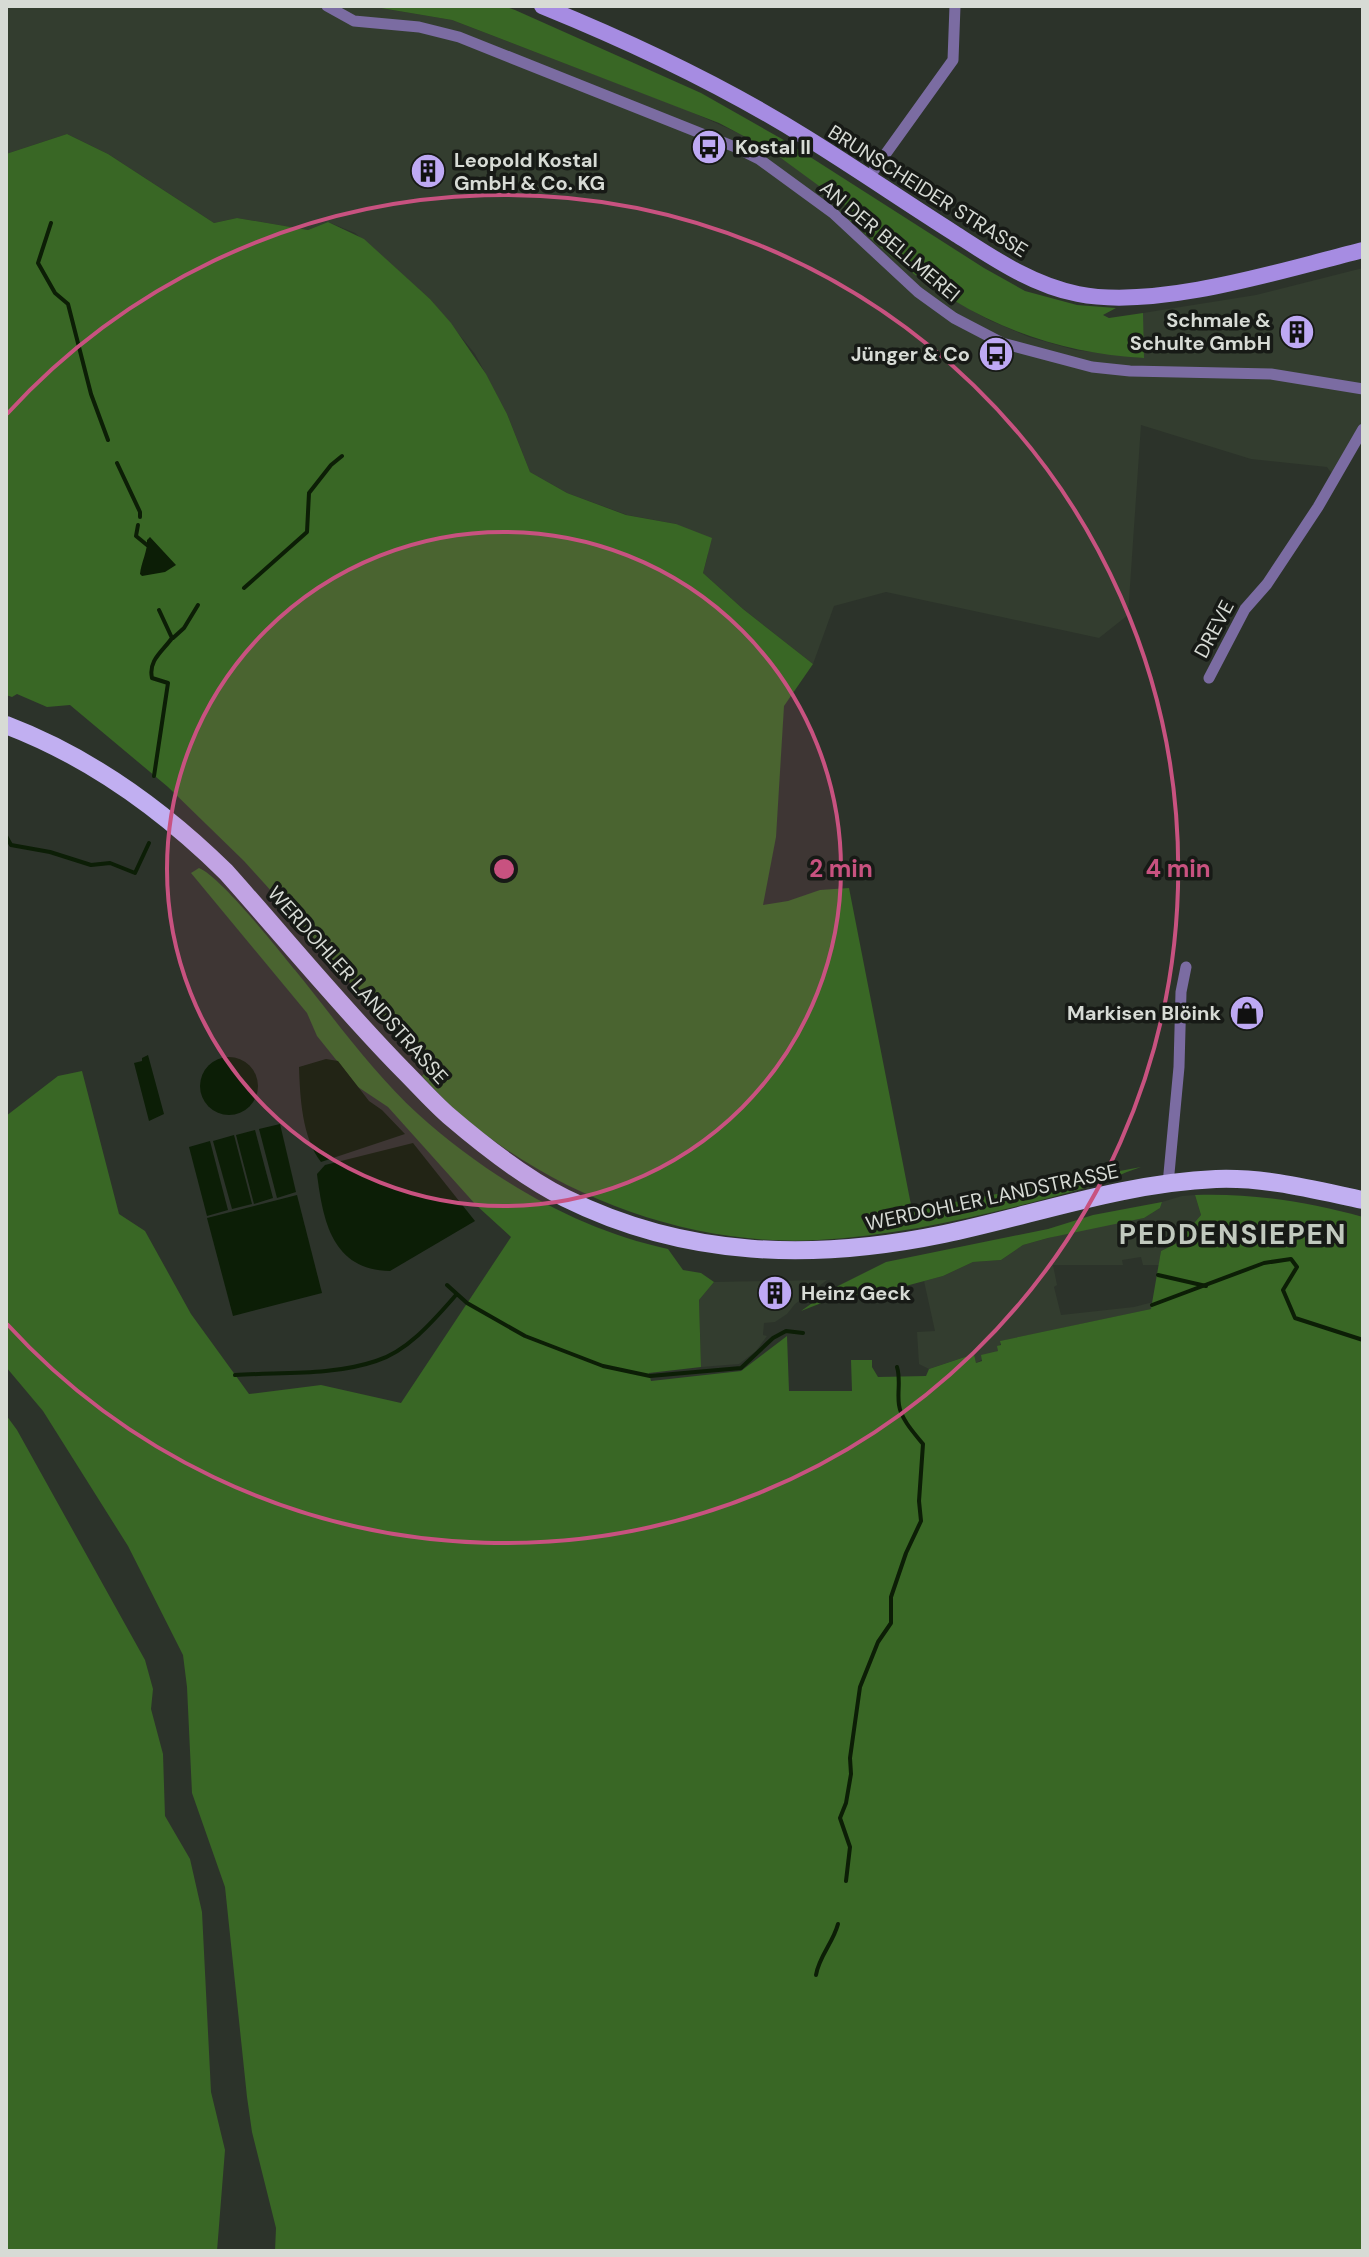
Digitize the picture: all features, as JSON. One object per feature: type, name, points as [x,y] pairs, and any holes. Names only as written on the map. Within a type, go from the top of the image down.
[{"type":"main road","name":"BRUNSCHEIDER STRASSE","points":[[542,6],[591,26],[746,102],[1020,274],[1078,294],[1136,298],[1202,288],[1363,250]]},
{"type":"main road","name":"WERDOHLER LANDSTRASSE","points":[[6,725],[85,762],[167,818],[191,839],[226,872],[374,1040],[447,1114],[503,1158],[565,1198],[643,1229],[719,1247],[833,1250],[945,1233],[1077,1201],[1168,1184],[1217,1179],[1270,1182],[1363,1200]]},
{"type":"street","name":"AN DER BELLMEREI","points":[[327,6],[354,21],[419,27],[459,37],[735,147],[759,159],[833,213],[918,292],[954,318],[1002,343],[1092,367],[1130,371],[1271,374],[1363,389]]},
{"type":"street","points":[[869,177],[953,60],[955,6]]},
{"type":"street","name":"DREVE","points":[[1209,678],[1252,598],[1267,584],[1318,507],[1363,429]]},
{"type":"street","points":[[1168,1184],[1179,1067],[1181,992],[1186,967]]},
{"type":"shaded area","points":[[6,6],[369,6],[452,20],[687,110],[745,136],[797,168],[845,206],[840,211],[950,302],[953,300],[1029,337],[1075,350],[1143,358],[1143,313],[1256,295],[1363,268],[1363,423],[1332,474],[1327,467],[1251,459],[1141,425],[1128,615],[1099,638],[886,592],[834,606],[813,664],[703,573],[708,554],[676,524],[627,515],[567,493],[530,472],[507,414],[475,354],[430,299],[355,233],[328,222],[308,230],[237,218],[214,223],[108,154],[67,134],[6,154]]},
{"type":"shaded area","points":[[150,537],[176,565],[165,572],[142,576],[140,574]]},
{"type":"shaded area","points":[[148,1055],[164,1114],[149,1121],[134,1063]]},
{"type":"shaded area","points":[[229,1057],[250,1065],[258,1086],[250,1107],[229,1115],[208,1107],[200,1086],[208,1065]]},
{"type":"shaded area","points":[[326,1059],[338,1061],[369,1101],[405,1134],[321,1162],[306,1129],[299,1067]]},
{"type":"shaded area","points":[[280,1124],[296,1192],[277,1198],[259,1129]]},
{"type":"shaded area","points":[[255,1130],[273,1198],[254,1204],[236,1135]]},
{"type":"shaded area","points":[[234,1135],[252,1204],[232,1209],[213,1141]]},
{"type":"shaded area","points":[[210,1141],[228,1210],[207,1216],[189,1147]]},
{"type":"shaded area","points":[[413,1143],[475,1221],[390,1271],[355,1262],[343,1252],[327,1225],[317,1174],[325,1165]]},
{"type":"shaded area","points":[[297,1195],[322,1293],[233,1316],[207,1218]]},
{"type":"shaded area","points":[[1195,1195],[1201,1215],[1177,1243],[1161,1251],[1159,1265],[1143,1265],[1141,1257],[1122,1260],[1123,1265],[1053,1265],[1057,1285],[1054,1287],[1061,1315],[1153,1302],[1152,1309],[1001,1341],[998,1351],[976,1363],[974,1354],[929,1369],[919,1364],[917,1332],[935,1331],[924,1281],[973,1262],[1001,1260],[1023,1245],[1077,1230],[1144,1218],[1160,1208],[1162,1202]]},
{"type":"shaded area","points":[[827,1280],[795,1304],[787,1314],[775,1322],[764,1323],[763,1335],[767,1336],[756,1351],[739,1364],[701,1367],[699,1300],[714,1282]]},
{"type":"green space","points":[[369,6],[504,6],[701,93],[782,139],[1025,291],[1077,305],[1116,308],[1103,315],[1109,318],[1143,313],[1144,358],[1093,352],[1045,341],[998,324],[953,300],[951,303],[840,212],[845,205],[770,150],[719,123],[452,20]]},
{"type":"green space","points":[[67,134],[108,154],[214,223],[237,218],[308,230],[328,222],[364,239],[430,299],[451,323],[486,374],[507,414],[530,472],[567,493],[626,515],[676,524],[712,538],[703,573],[813,664],[784,706],[776,837],[763,905],[788,901],[820,890],[849,888],[912,1210],[1141,1167],[1092,1186],[986,1214],[919,1228],[818,1240],[770,1240],[722,1235],[627,1211],[539,1170],[498,1144],[445,1101],[422,1076],[427,1071],[244,861],[168,787],[70,705],[47,707],[17,694],[12,697],[6,695],[6,154]]},
{"type":"green space","points":[[199,868],[249,914],[385,1081],[445,1137],[534,1198],[600,1228],[668,1249],[683,1270],[701,1273],[714,1282],[699,1300],[701,1367],[649,1373],[651,1381],[741,1371],[787,1336],[789,1391],[852,1391],[851,1360],[872,1360],[878,1377],[926,1376],[929,1369],[974,1354],[976,1363],[982,1361],[981,1355],[998,1351],[1000,1341],[1151,1309],[1161,1251],[1177,1243],[1201,1215],[1195,1195],[1238,1195],[1280,1200],[1363,1217],[1363,2251],[275,2251],[276,2228],[252,2132],[247,2097],[225,1887],[192,1793],[183,1655],[128,1546],[43,1411],[6,1367],[6,1116],[58,1076],[82,1071],[119,1214],[145,1231],[191,1314],[249,1394],[321,1385],[401,1403],[511,1237],[476,1205],[388,1107],[358,1087],[317,1036],[307,1013],[191,873]]},
{"type":"green space","points":[[1162,1202],[1160,1208],[1144,1218],[1048,1238],[1023,1245],[1001,1260],[973,1262],[943,1276],[872,1295],[867,1293],[824,1302],[801,1311],[832,1289],[886,1262]]},
{"type":"green space","points":[[6,1415],[145,1660],[153,1689],[151,1709],[163,1754],[165,1816],[190,1859],[202,1912],[211,2092],[225,2150],[217,2251],[6,2251]]},
{"type":"waterway","points":[[51,223],[38,263],[55,293],[68,304],[91,394],[108,440]]},
{"type":"waterway","points":[[244,588],[307,532],[309,493],[342,456]]},
{"type":"waterway","points":[[117,463],[140,517]]},
{"type":"waterway","points":[[138,525],[136,536],[147,545]]},
{"type":"waterway","points":[[173,638],[184,628],[198,605]]},
{"type":"waterway","points":[[154,776],[168,683],[152,678],[151,672],[157,656],[172,638],[159,610]]},
{"type":"waterway","points":[[6,836],[11,845],[50,852],[91,865],[110,863],[135,873],[149,843]]},
{"type":"waterway","points":[[1152,1305],[1264,1263],[1291,1259],[1297,1267],[1283,1290],[1295,1318],[1363,1340]]},
{"type":"waterway","points":[[1158,1275],[1206,1286]]},
{"type":"waterway","points":[[447,1285],[467,1303],[525,1336],[603,1366],[650,1376],[741,1368],[773,1338],[786,1331],[803,1333]]},
{"type":"waterway","points":[[235,1375],[324,1371],[376,1361],[410,1342],[456,1295]]},
{"type":"waterway","points":[[846,1881],[850,1847],[840,1818],[851,1774],[850,1758],[860,1687],[878,1642],[891,1623],[891,1597],[921,1521],[919,1501],[923,1444],[900,1410],[897,1367]]},
{"type":"waterway","points":[[816,1975],[838,1924]]},
{"type":"place","name":"Kostal II","points":[[709,147]]},
{"type":"place","name":"Leopold Kostal GmbH & Co. KG","points":[[428,171]]},
{"type":"place","name":"Schmale & Schulte GmbH","points":[[1297,332]]},
{"type":"place","name":"Jünger & Co","points":[[996,354]]},
{"type":"place","name":"Markisen Blöink","points":[[1247,1013]]},
{"type":"place","name":"Heinz Geck","points":[[775,1293]]},
{"type":"district","name":"PEDDENSIEPEN","points":[[1233,1234]]}]
